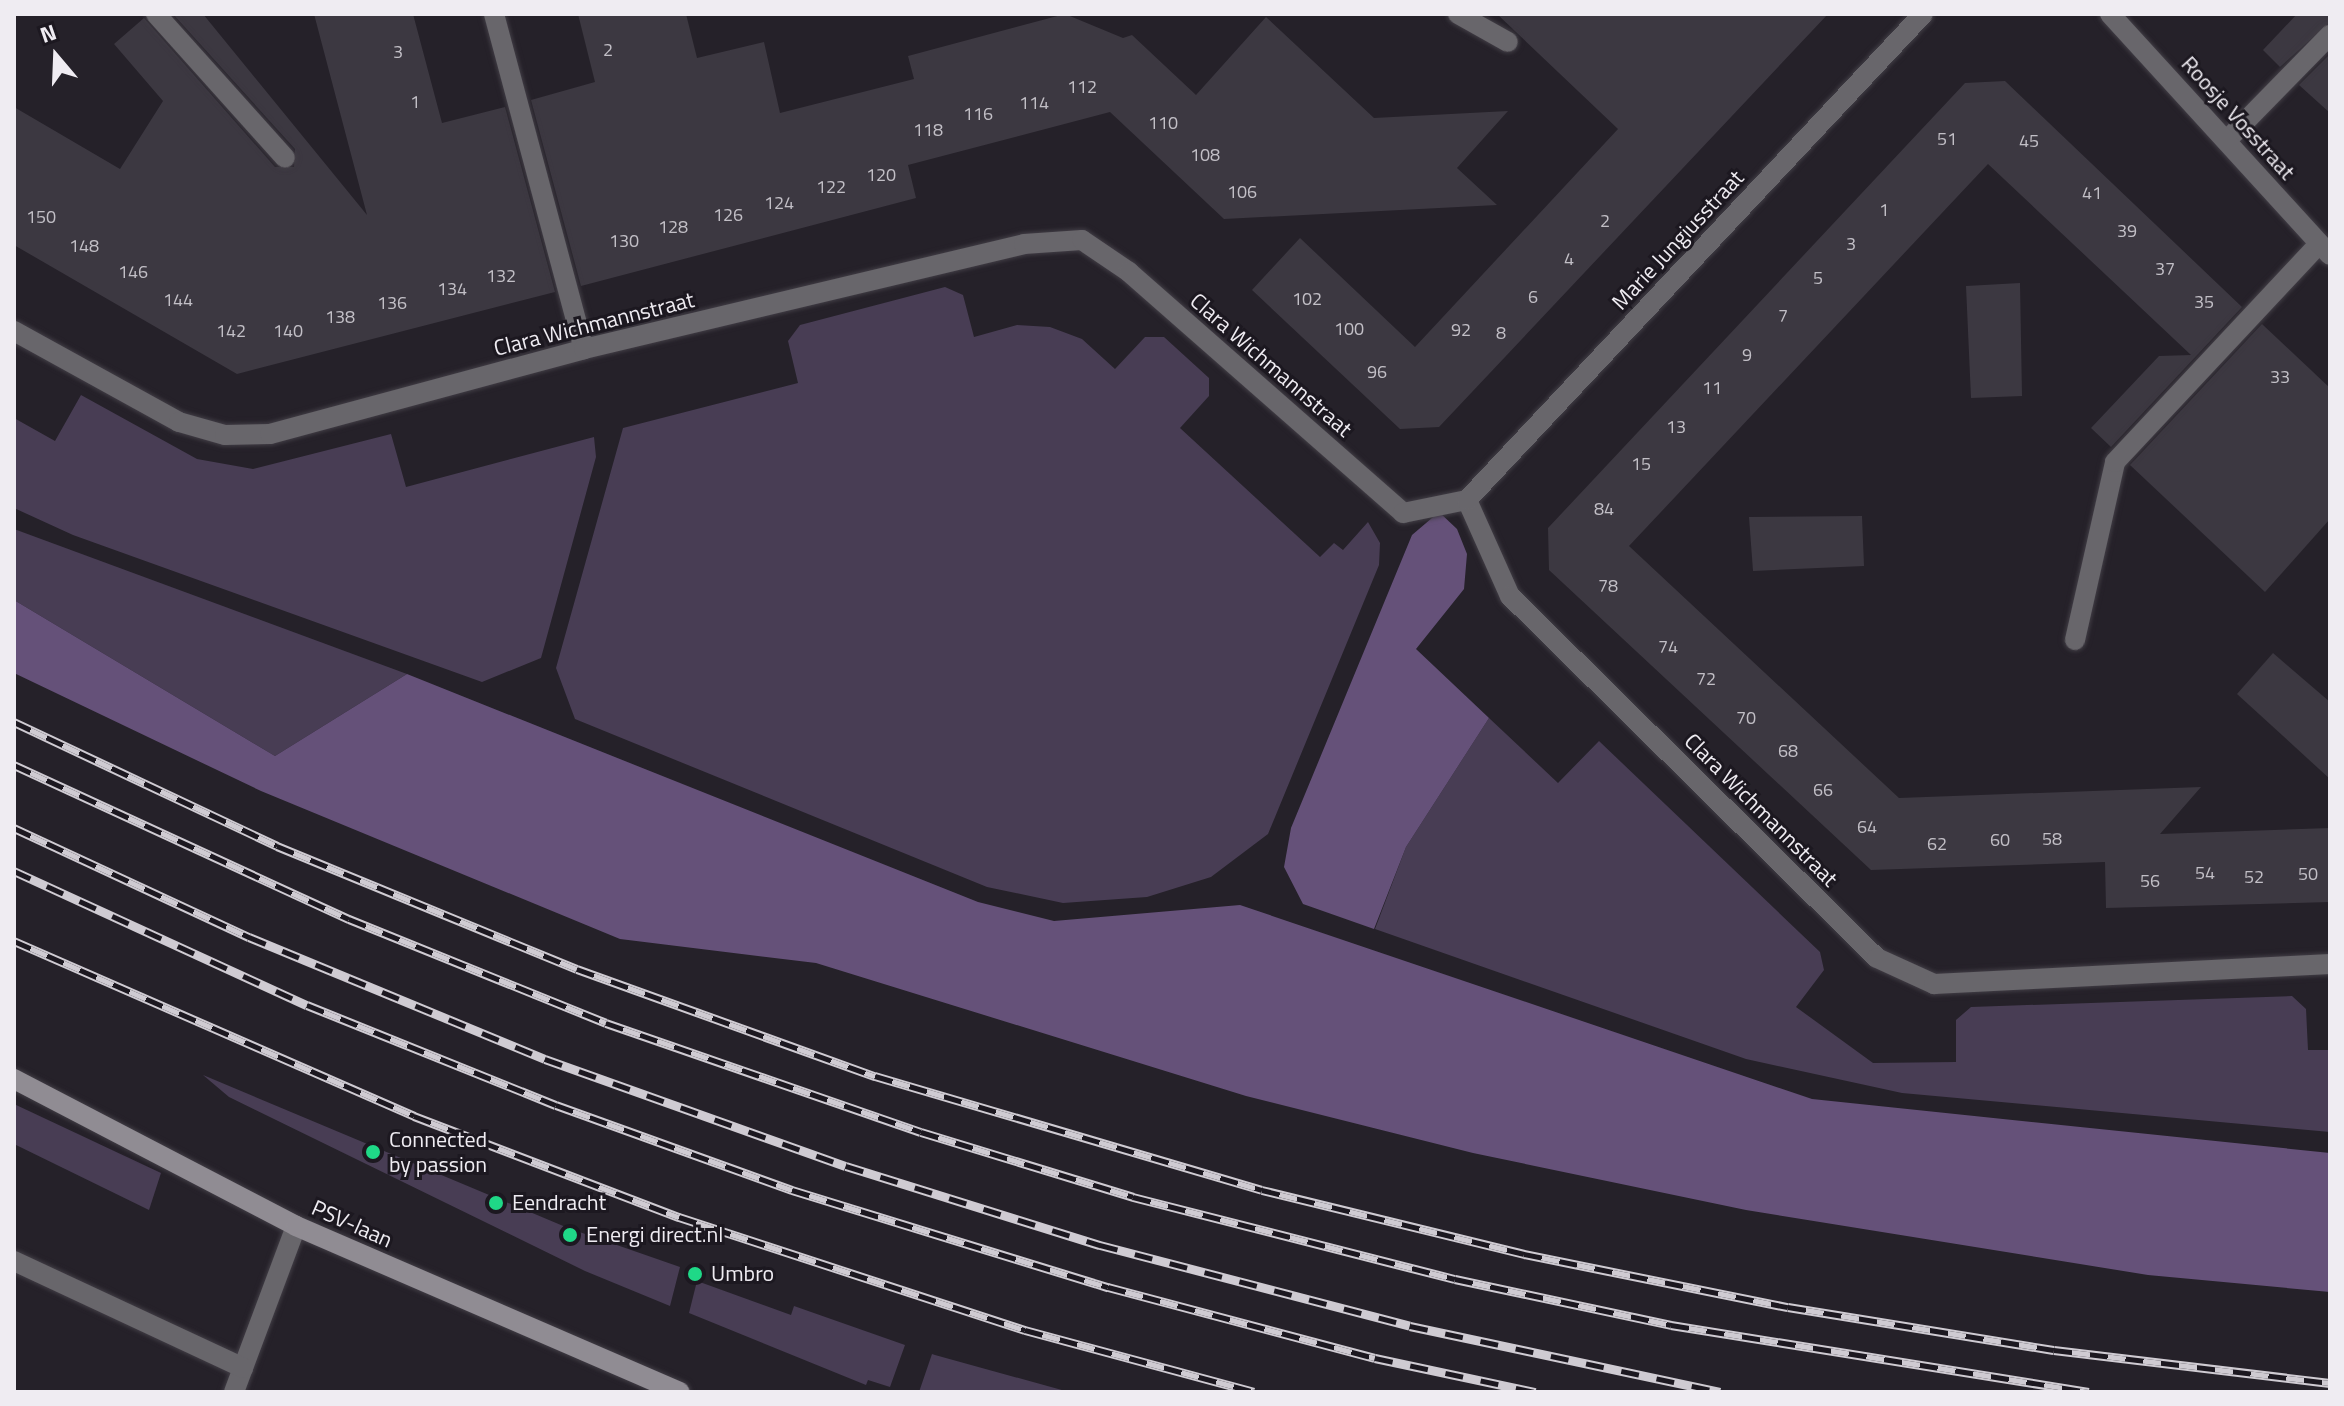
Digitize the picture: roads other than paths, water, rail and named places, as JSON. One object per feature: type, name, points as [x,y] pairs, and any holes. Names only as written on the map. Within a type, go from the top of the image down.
[{"type":"main road","name":"PSV-laan","points":[[14,1079],[296,1226],[680,1392]]},
{"type":"street","points":[[156,14],[285,158]]},
{"type":"street","points":[[494,14],[584,349]]},
{"type":"street","points":[[1458,14],[1508,42]]},
{"type":"street","name":"Marie Jungiusstraat","points":[[1467,500],[1923,14]]},
{"type":"street","name":"Roosje Vosstraat","points":[[2110,14],[2228,139],[2324,250]]},
{"type":"street","points":[[2228,139],[2330,35]]},
{"type":"street","name":"Clara Wichmannstraat","points":[[14,331],[179,422],[225,435],[270,434],[584,349],[1024,244],[1082,240],[1129,272],[1403,513],[1467,500],[1510,596],[1877,958],[1934,984],[2330,964]]},
{"type":"street","points":[[2075,640],[2115,462],[2324,250]]},
{"type":"street","points":[[234,1392],[296,1226]]},
{"type":"street","points":[[14,1261],[243,1368]]},
{"type":"railway","points":[[14,722],[277,846],[577,969],[875,1076],[1262,1190],[1524,1254],[1788,1307],[2054,1350],[2330,1383]]},
{"type":"railway","points":[[14,765],[349,919],[606,1023],[921,1132],[1133,1197],[1455,1279],[1671,1325],[2089,1392]]},
{"type":"railway","points":[[14,828],[249,937],[545,1059],[846,1166],[1100,1245],[1410,1326],[1720,1392]]},
{"type":"railway","points":[[14,871],[307,1005],[556,1105],[792,1190],[1108,1287],[1375,1358],[1535,1392]]},
{"type":"railway","points":[[14,941],[414,1116],[679,1217],[1025,1330],[1254,1392]]},
{"type":"place","name":"Connected by passion","points":[[373,1152]]},
{"type":"place","name":"Eendracht","points":[[496,1203]]},
{"type":"place","name":"Energi direct.nl","points":[[570,1235]]},
{"type":"place","name":"Umbro","points":[[695,1274]]}]
